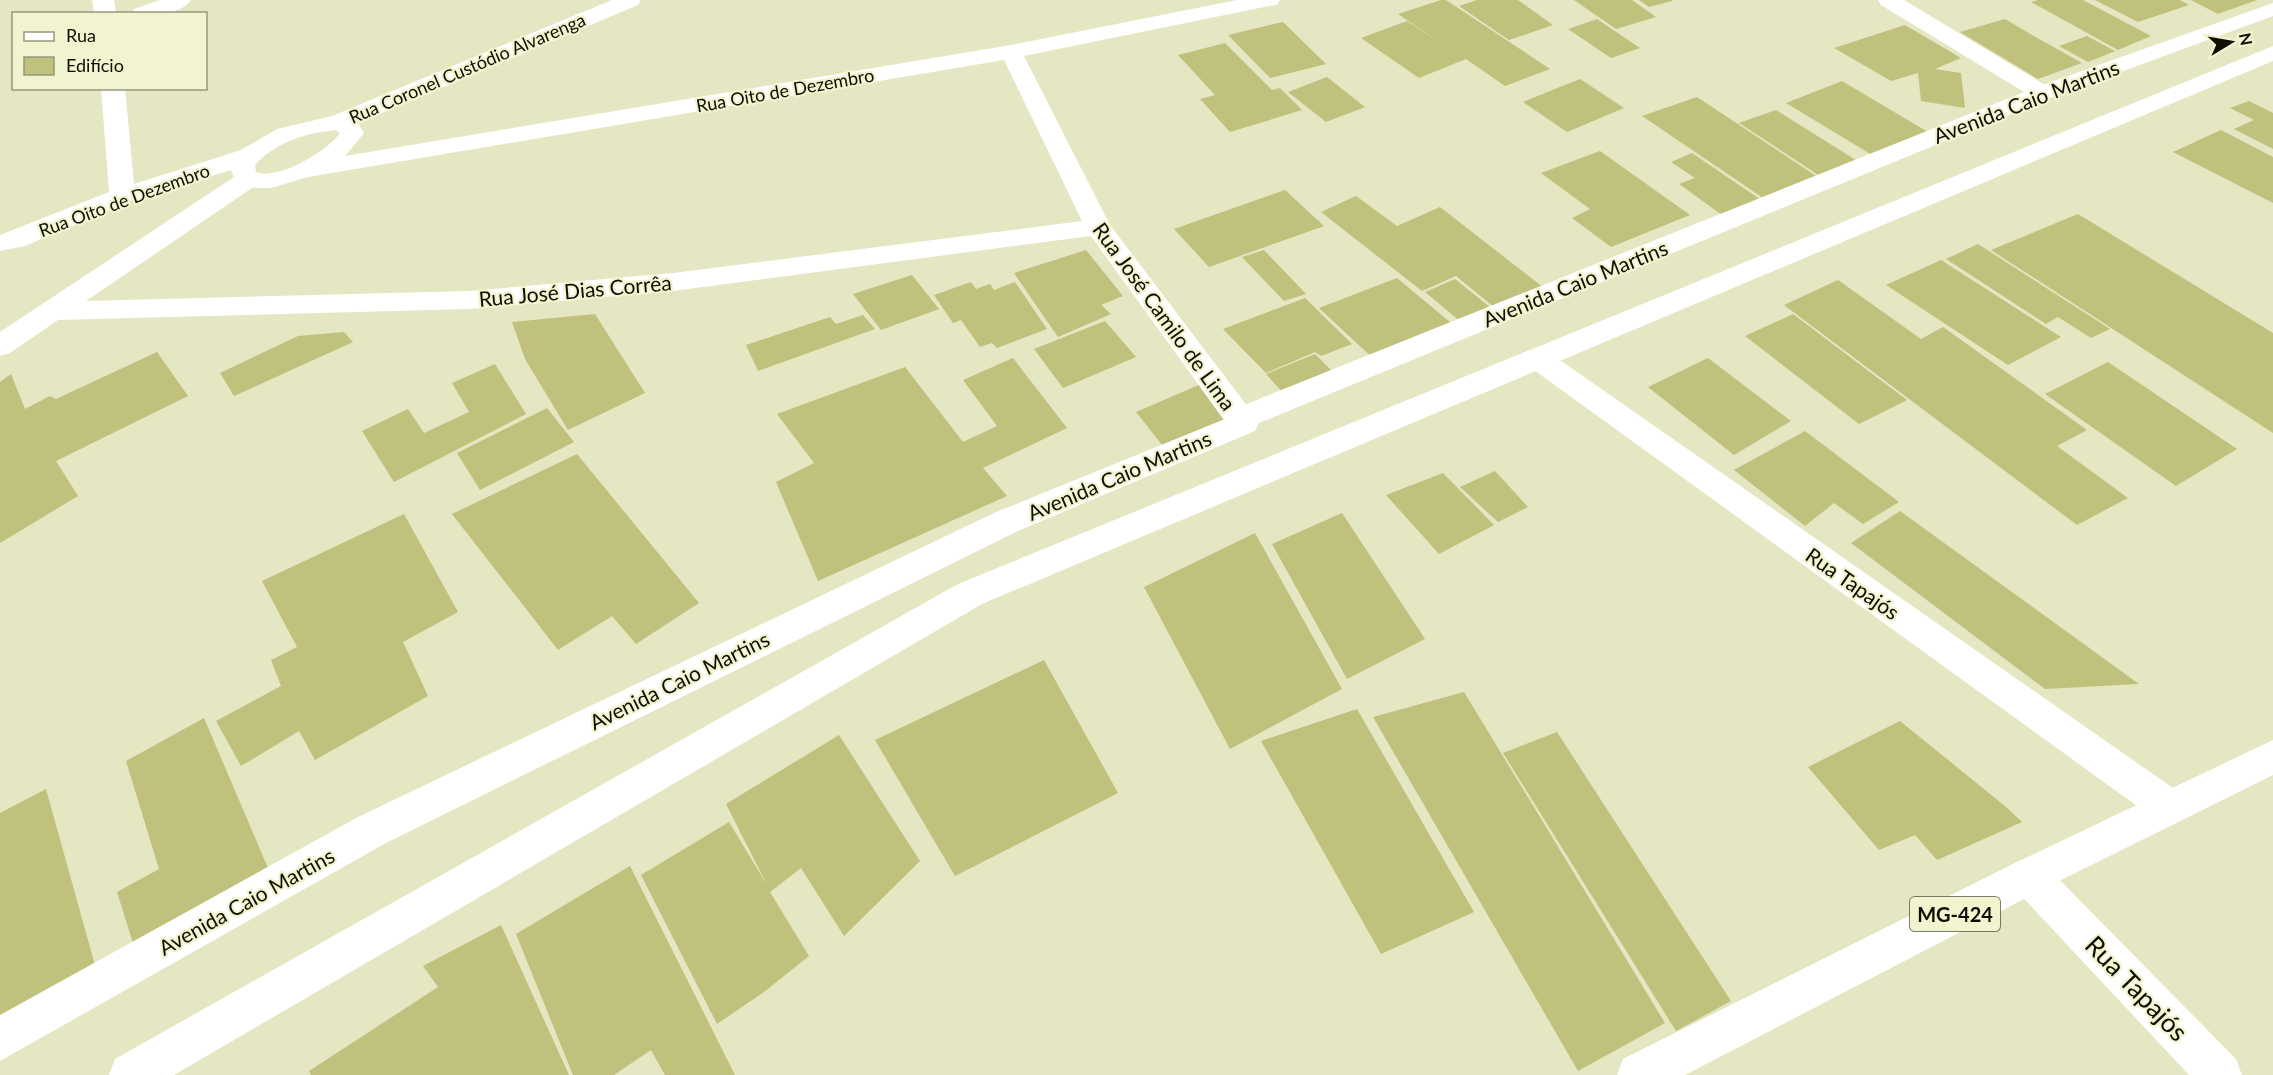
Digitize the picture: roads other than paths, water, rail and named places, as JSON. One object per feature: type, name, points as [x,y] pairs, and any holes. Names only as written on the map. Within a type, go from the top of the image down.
[{"type":"main road","points":[[147,12],[180,0]]},
{"type":"main road","name":"Rua Coronel Custódio Alvarenga","points":[[248,167],[306,128],[337,123],[630,0]]},
{"type":"main road","name":"Rua Oito de Dezembro","points":[[300,171],[1011,52],[1144,16],[1269,0]]},
{"type":"main road","points":[[1889,0],[2042,93]]},
{"type":"main road","name":"Avenida Caio Martins","points":[[0,1039],[372,830],[966,541],[1244,423],[1240,419],[2042,93],[2273,9]]},
{"type":"main road","name":"Rua José Camilo de Lima","points":[[1011,52],[1098,227],[1240,419]]},
{"type":"main road","points":[[131,1075],[970,594],[2273,53]]},
{"type":"main road","points":[[113,90],[122,196]]},
{"type":"main road","points":[[0,346],[248,167],[266,180],[300,171],[337,153],[349,142],[352,133],[348,126],[337,123]]},
{"type":"main road","name":"Rua Oito de Dezembro","points":[[5,243],[122,196],[248,167]]},
{"type":"main road","name":"Rua José Dias Corrêa","points":[[49,311],[481,299],[674,282],[1098,227]]},
{"type":"main road","name":"Rua Tapajós","points":[[1537,358],[2169,807]]},
{"type":"main road","name":"MG-424","points":[[1639,1075],[2029,876],[2273,757]]},
{"type":"main road","name":"Rua Tapajós","points":[[2029,876],[2220,1075]]}]
